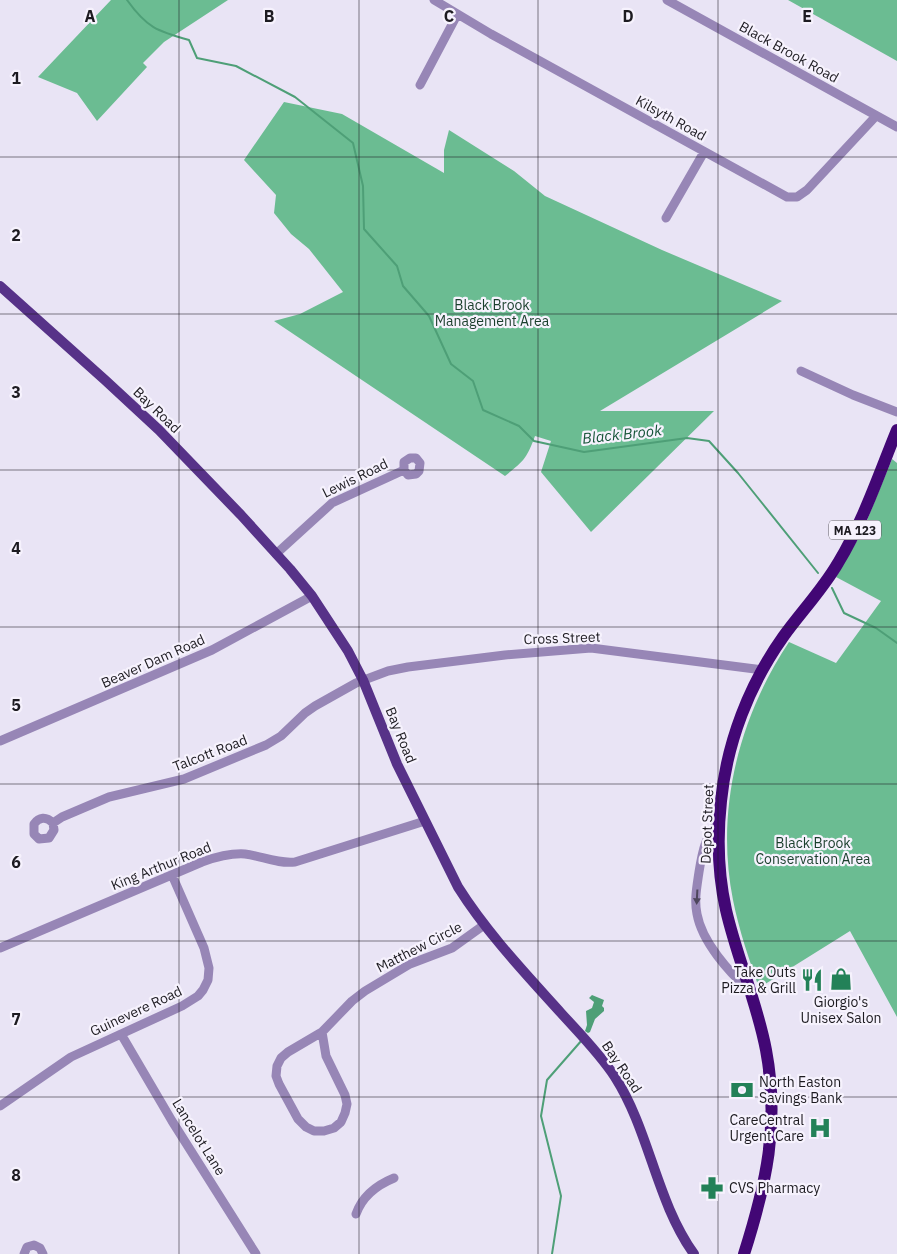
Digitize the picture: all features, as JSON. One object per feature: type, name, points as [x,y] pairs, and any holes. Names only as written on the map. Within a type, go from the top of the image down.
[{"type":"highway","name":"Depot Street","points":[[744,1254],[757,1213],[769,1156],[771,1098],[768,1058],[751,992],[733,937],[724,898],[719,856],[724,775],[732,744],[750,695],[784,636],[840,560],[860,519],[897,430]]},
{"type":"main road","name":"Bay Road","points":[[0,286],[159,430],[276,554],[312,596],[348,651],[363,680],[394,756],[458,887],[484,925],[612,1072],[634,1113],[668,1205],[694,1254]]},
{"type":"street","name":"Kilsyth Road","points":[[434,0],[457,15],[787,197],[794,197],[807,190],[876,116]]},
{"type":"street","name":"Black Brook Road","points":[[667,0],[897,127]]},
{"type":"street","points":[[420,85],[457,15]]},
{"type":"street","points":[[666,218],[704,152]]},
{"type":"street","points":[[801,371],[853,395],[897,412]]},
{"type":"street","name":"Lewis Road","points":[[276,554],[332,503],[404,470]]},
{"type":"street","name":"Beaver Dam Road","points":[[0,741],[212,650],[312,596]]},
{"type":"street","name":"Cross Street","points":[[363,680],[388,671],[413,666],[500,655],[585,648],[763,670]]},
{"type":"street","name":"Talcott Road","points":[[52,823],[108,797],[184,779],[266,745],[281,736],[310,709],[363,680]]},
{"type":"street","points":[[720,818],[707,835],[702,852],[696,902],[697,916],[709,943],[728,970],[751,992]]},
{"type":"street","name":"King Arthur Road","points":[[0,948],[202,862],[229,855],[247,854],[280,862],[304,860],[425,821]]},
{"type":"street","name":"Guinevere Road","points":[[0,1106],[66,1060],[193,1000],[201,993],[208,980],[209,968],[204,948],[172,875]]},
{"type":"street","name":"Matthew Circle","points":[[322,1032],[326,1056],[345,1095],[347,1104],[341,1122],[334,1128],[314,1131],[306,1127],[298,1119],[279,1084],[276,1076],[277,1066],[281,1058],[322,1032],[352,1001],[365,991],[410,964],[452,948],[484,925]]},
{"type":"street","name":"Lancelot Lane","points":[[120,1034],[256,1254]]},
{"type":"street","points":[[356,1214],[359,1205],[370,1193],[394,1178]]},
{"type":"street","points":[[24,1254],[27,1247],[34,1245],[40,1248],[42,1254]]},
{"type":"green space","points":[[111,0],[228,0],[164,42],[143,63],[147,67],[97,121],[77,93],[38,77]]},
{"type":"green space","points":[[788,0],[897,0],[897,61]]},
{"type":"green space","name":"Black Brook Management Area","points":[[284,102],[342,114],[444,173],[444,150],[449,130],[514,171],[545,196],[662,250],[782,301],[600,411],[714,411],[591,532],[541,472],[551,441],[535,436],[524,459],[505,476],[274,321],[300,314],[343,292],[309,249],[291,234],[274,213],[276,195],[244,160]]},
{"type":"green space","name":"Black Brook Conservation Area","points":[[892,459],[897,463],[897,1017],[850,931],[759,988],[741,933],[733,900],[728,866],[727,832],[736,765],[745,733],[757,701],[789,642],[836,663],[881,601],[836,577],[863,530]]},
{"type":"shaded area","points":[[592,995],[604,1000],[602,1006],[604,1011],[595,1019],[588,1033],[585,1031],[587,1025],[586,1011],[592,1008],[594,1002],[589,998]]},
{"type":"waterway","name":"Black Brook","points":[[127,0],[141,17],[153,27],[189,40],[197,58],[236,66],[295,97],[353,143],[363,186],[364,229],[397,266],[403,286],[429,316],[451,364],[473,381],[483,410],[519,426],[534,441],[584,452],[687,438],[709,441],[738,473],[818,573]]},
{"type":"waterway","name":"Black Brook","points":[[832,588],[844,613],[876,628],[897,643]]},
{"type":"waterway","points":[[552,1254],[561,1196],[541,1116],[547,1080],[582,1040]]},
{"type":"place","name":"Giorgio's Unisex Salon","points":[[841,979]]},
{"type":"place","name":"Take Outs Pizza & Grill","points":[[812,980]]},
{"type":"place","name":"North Easton Savings Bank","points":[[742,1090]]},
{"type":"place","name":"CareCentral Urgent Care","points":[[820,1128]]},
{"type":"place","name":"CVS Pharmacy","points":[[712,1188]]}]
